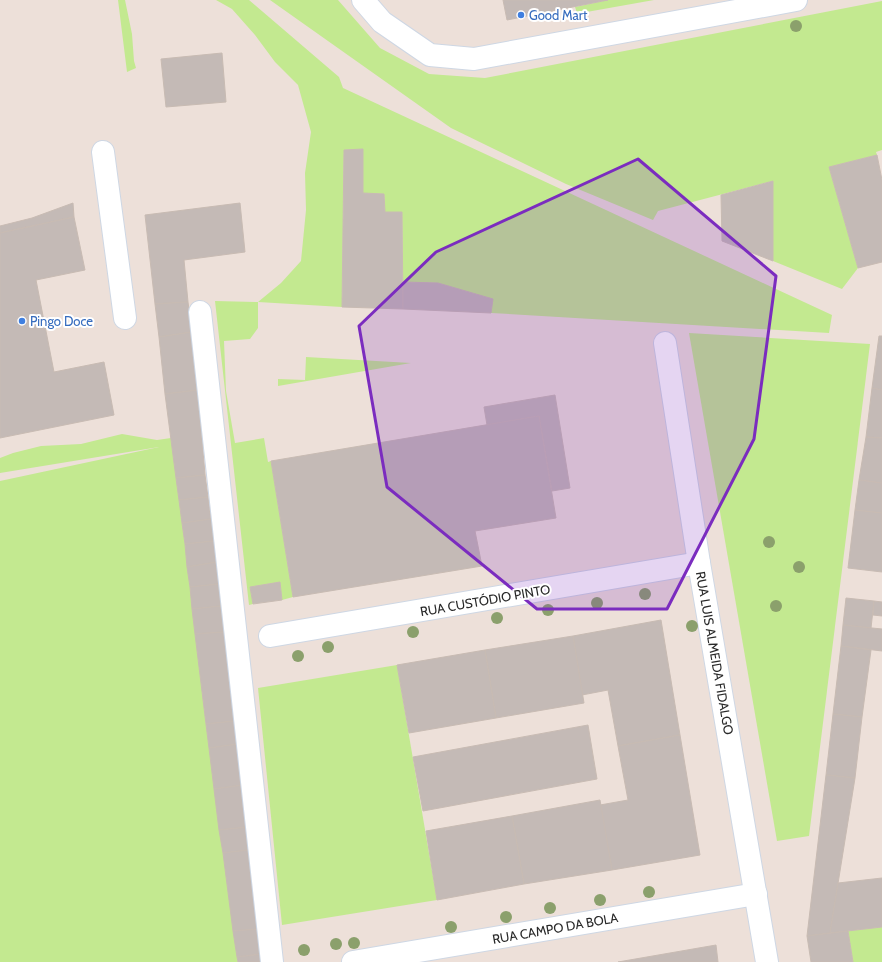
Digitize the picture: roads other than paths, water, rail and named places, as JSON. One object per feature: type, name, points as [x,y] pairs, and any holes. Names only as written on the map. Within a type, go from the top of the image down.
[{"type":"street","points":[[363,0],[382,22],[430,56],[474,59],[796,0]]},
{"type":"street","points":[[103,152],[125,318]]},
{"type":"street","points":[[200,312],[272,962]]},
{"type":"street","name":"RUA LUIS ALMEIDA FIDALGO","points":[[665,343],[699,563],[767,962]]},
{"type":"street","name":"RUA CUSTÓDIO PINTO","points":[[270,636],[699,563]]},
{"type":"street","name":"RUA CAMPO DA BOLA","points":[[353,962],[756,894]]},
{"type":"place","name":"Good Mart","points":[[521,15]]},
{"type":"place","name":"Pingo Doce","points":[[22,321]]}]
